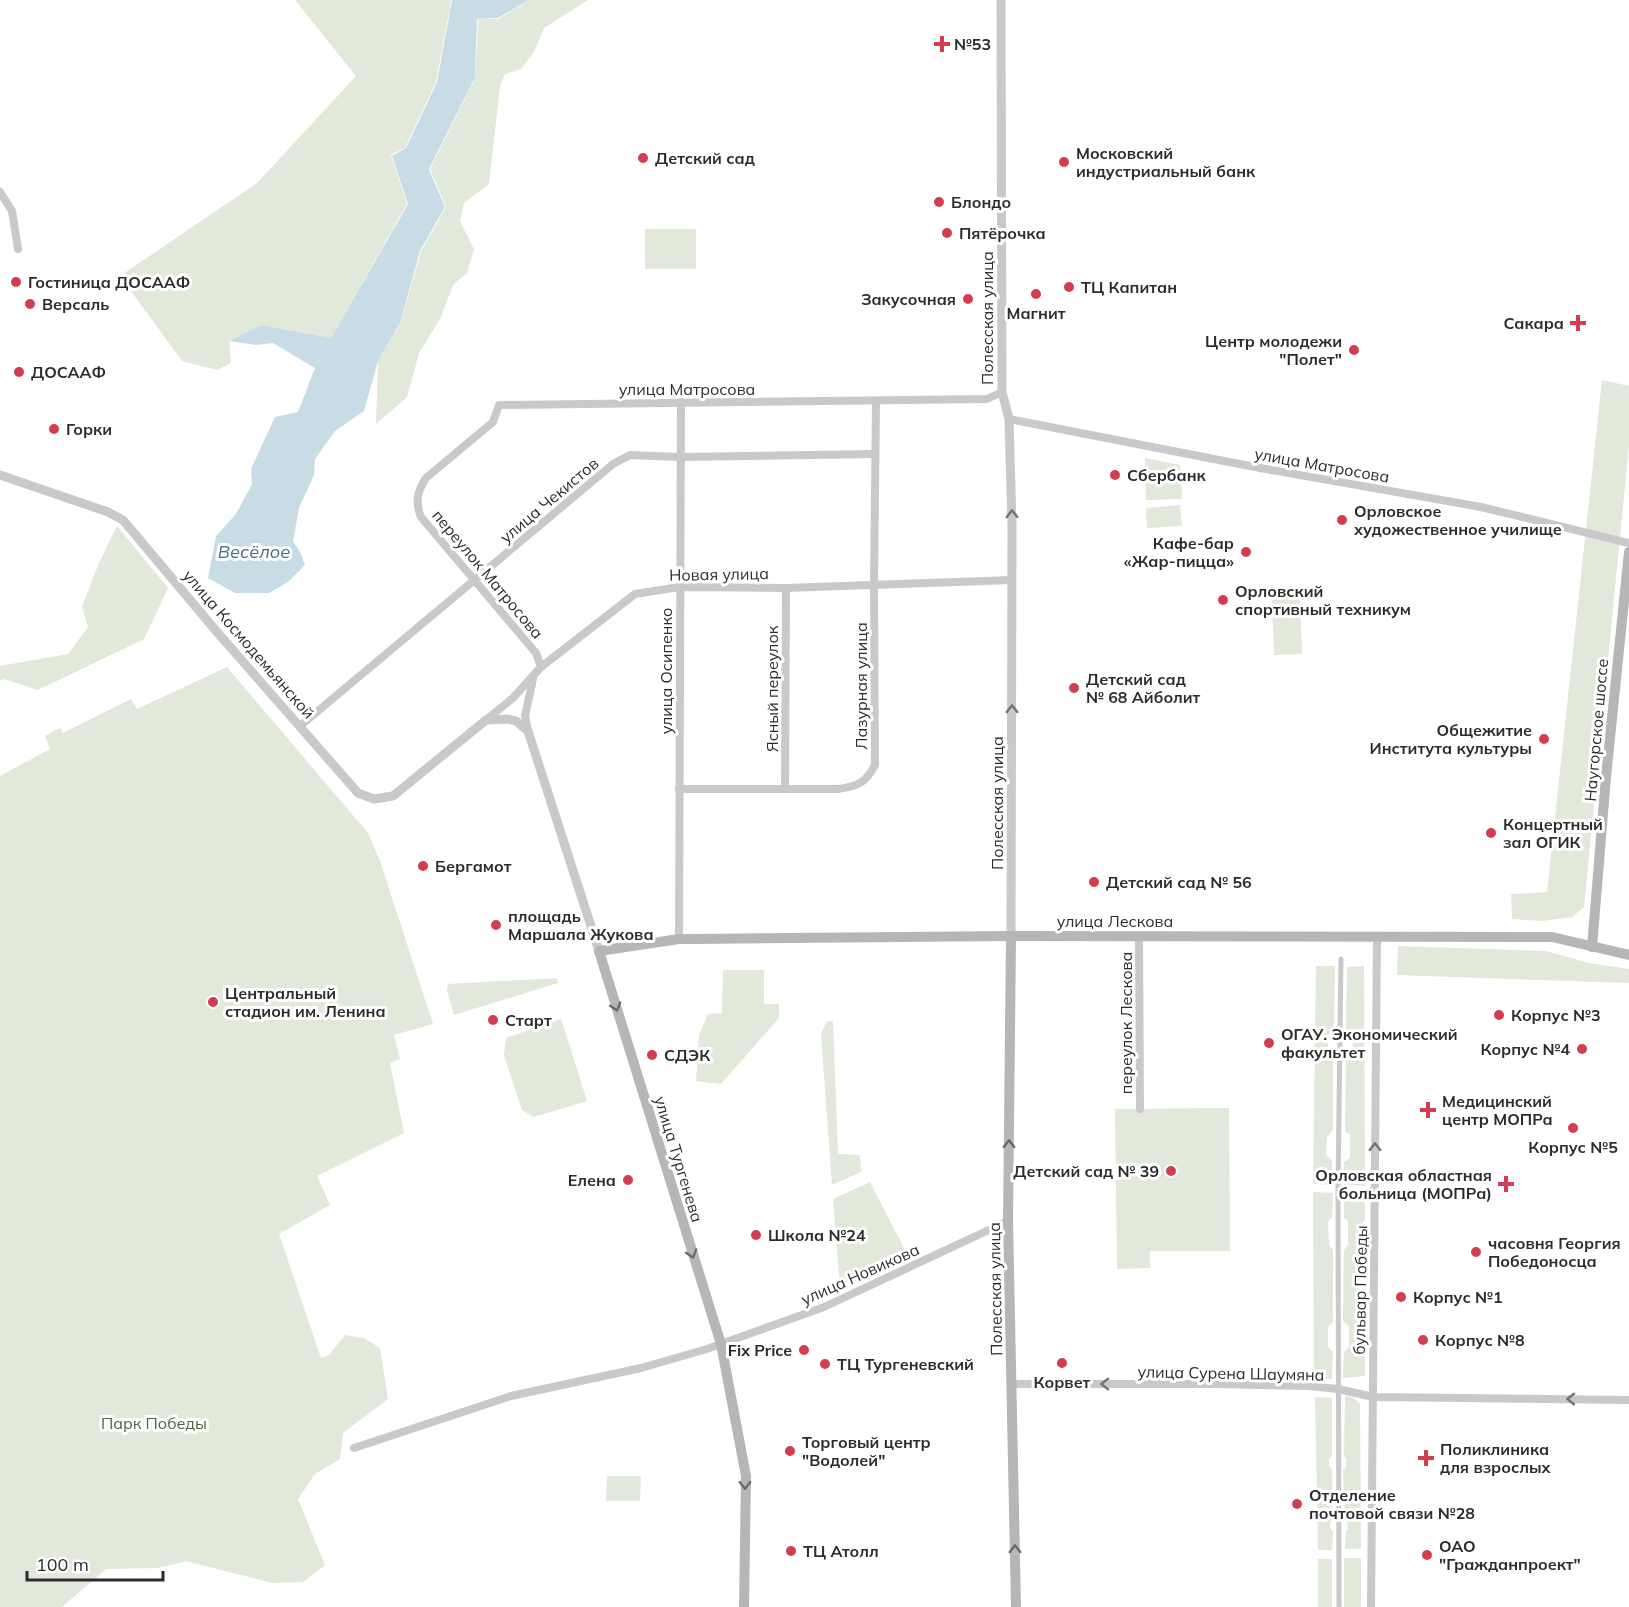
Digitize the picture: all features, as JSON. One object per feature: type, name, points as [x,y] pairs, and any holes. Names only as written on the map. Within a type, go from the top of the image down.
[{"type":"main road","name":"Наугорское шоссе","points":[[1592,947],[1609,745],[1629,552]]},
{"type":"main road","name":"улица Лескова","points":[[599,951],[679,939],[1011,936],[1552,937],[1629,955]]},
{"type":"main road","name":"Полесская улица","points":[[1011,936],[1008,1221],[1016,1607]]},
{"type":"main road","name":"улица Тургенева","points":[[599,951],[721,1344],[746,1476],[744,1607]]},
{"type":"street","name":"Полесская улица","points":[[1001,0],[1002,392],[1009,419],[1012,580],[1011,936]]},
{"type":"street","points":[[0,192],[12,211],[18,249]]},
{"type":"street","name":"улица Матросова","points":[[417,498],[419,488],[426,478],[493,422],[499,405],[987,399],[1002,392]]},
{"type":"street","name":"Лазурная улица","points":[[679,789],[849,787],[869,777],[875,765],[876,401]]},
{"type":"street","name":"улица Осипенко","points":[[679,939],[681,402]]},
{"type":"street","name":"улица Матросова","points":[[1009,419],[1260,468],[1481,507],[1629,543]]},
{"type":"street","name":"улица Чекистов","points":[[300,726],[614,464],[630,455],[680,457],[875,454]]},
{"type":"street","name":"улица Космодемьянской","points":[[0,475],[116,515],[123,520],[358,794]]},
{"type":"street","name":"переулок Матросова","points":[[417,498],[417,507],[421,517],[536,653],[541,667]]},
{"type":"street","name":"Новая улица","points":[[358,794],[383,800],[393,796],[513,698],[541,667],[635,594],[680,587],[786,588],[1012,580]]},
{"type":"street","name":"Ясный переулок","points":[[785,789],[786,588]]},
{"type":"street","points":[[528,731],[525,716],[534,677]]},
{"type":"street","points":[[486,720],[508,718],[516,721],[528,731]]},
{"type":"street","name":"улица Тургенева","points":[[528,731],[599,951]]},
{"type":"street","name":"переулок Лескова","points":[[1139,936],[1140,1109]]},
{"type":"street","name":"бульвар Победы","points":[[1371,1607],[1377,937]]},
{"type":"street","name":"бульвар Победы","points":[[1338,1607],[1341,959]]},
{"type":"street","name":"улица Новикова","points":[[354,1448],[511,1396],[641,1368],[721,1344],[824,1307],[1008,1221]]},
{"type":"street","name":"улица Сурена Шаумяна","points":[[1012,1384],[1216,1384],[1338,1389],[1373,1397],[1629,1400]]},
{"type":"green space","points":[[295,0],[451,0],[436,82],[405,148],[391,155],[407,204],[331,338],[261,325],[229,341],[231,363],[217,370],[182,361],[120,276],[257,183],[356,76]]},
{"type":"green space","points":[[530,0],[588,0],[544,28],[534,52],[521,69],[505,74],[500,86],[489,184],[464,203],[460,221],[474,249],[467,273],[453,285],[441,317],[419,353],[407,397],[376,424],[378,361],[400,324],[421,251],[446,207],[430,169],[475,79],[478,19],[498,19]]},
{"type":"green space","points":[[645,229],[696,229],[696,269],[645,269]]},
{"type":"green space","points":[[1602,380],[1629,386],[1629,445],[1584,907],[1572,917],[1542,921],[1512,919],[1511,894],[1547,892]]},
{"type":"green space","points":[[1145,458],[1180,465],[1182,499],[1146,500]]},
{"type":"green space","points":[[1180,505],[1182,526],[1147,528],[1146,508]]},
{"type":"green space","points":[[117,526],[168,588],[144,639],[38,690],[4,679],[0,681],[0,666],[68,654],[88,627],[82,607],[99,563]]},
{"type":"green space","points":[[1300,597],[1302,654],[1274,655],[1272,598]]},
{"type":"green space","name":"Центральный стадион им. Ленина","points":[[227,667],[368,833],[380,861],[433,1024],[394,1035],[400,1059],[390,1063],[404,1133],[317,1176],[330,1205],[279,1234],[321,1358],[329,1355],[345,1335],[364,1338],[380,1348],[388,1399],[343,1433],[340,1459],[315,1474],[298,1499],[325,1565],[303,1582],[273,1583],[186,1561],[158,1568],[106,1569],[62,1607],[0,1607],[0,776],[50,749],[45,736],[60,728],[63,733],[131,699],[137,709]]},
{"type":"green space","points":[[1398,946],[1546,951],[1589,963],[1629,969],[1629,983],[1397,975]]},
{"type":"green space","points":[[1316,966],[1335,966],[1334,1029],[1328,1035],[1328,1052],[1333,1058],[1333,1130],[1327,1137],[1326,1155],[1332,1161],[1332,1185],[1313,1184]]},
{"type":"green space","points":[[1364,966],[1365,1186],[1344,1185],[1344,1162],[1350,1158],[1350,1135],[1345,1131],[1346,1058],[1353,1051],[1353,1037],[1346,1030],[1347,967]]},
{"type":"green space","points":[[723,970],[764,970],[764,1004],[779,1004],[779,1018],[721,1084],[696,1081],[699,1035],[708,1014],[722,1013]]},
{"type":"green space","points":[[557,978],[558,983],[454,1015],[447,991],[448,984]]},
{"type":"green space","points":[[561,1019],[587,1101],[534,1117],[522,1110],[504,1055],[506,1038]]},
{"type":"green space","points":[[827,1021],[833,1021],[838,1154],[860,1155],[861,1172],[832,1185],[821,1034]]},
{"type":"green space","points":[[1229,1108],[1230,1251],[1150,1251],[1150,1268],[1117,1269],[1115,1109]]},
{"type":"green space","points":[[870,1182],[907,1254],[840,1287],[833,1199]]},
{"type":"green space","points":[[1313,1192],[1333,1193],[1332,1217],[1328,1222],[1329,1245],[1333,1250],[1333,1322],[1328,1327],[1328,1347],[1333,1352],[1332,1379],[1314,1379]]},
{"type":"green space","points":[[1344,1195],[1365,1195],[1365,1220],[1360,1226],[1359,1317],[1365,1318],[1365,1376],[1343,1378],[1344,1352],[1349,1347],[1349,1326],[1343,1321],[1344,1250],[1348,1245],[1348,1221],[1344,1217]]},
{"type":"green space","points":[[1345,1396],[1354,1398],[1360,1404],[1361,1549],[1345,1549],[1348,1529],[1345,1519],[1343,1470],[1346,1468],[1344,1456]]},
{"type":"green space","points":[[1315,1397],[1332,1398],[1332,1456],[1329,1459],[1329,1466],[1332,1469],[1333,1519],[1330,1522],[1330,1528],[1333,1532],[1332,1550],[1318,1550]]},
{"type":"green space","points":[[607,1476],[641,1476],[640,1501],[606,1501]]},
{"type":"green space","points":[[1344,1558],[1361,1558],[1361,1607],[1344,1607]]},
{"type":"green space","points":[[1318,1559],[1332,1559],[1332,1607],[1318,1607]]},
{"type":"water","name":"Весёлое","points":[[452,0],[529,0],[498,18],[477,19],[475,78],[429,169],[445,207],[420,251],[400,323],[378,361],[364,411],[335,431],[315,459],[314,475],[299,508],[293,541],[305,565],[288,582],[269,593],[235,593],[208,578],[216,536],[236,514],[252,484],[251,469],[275,417],[298,412],[315,368],[273,343],[256,345],[229,341],[261,325],[331,338],[408,204],[392,156],[406,148],[437,82]]},
{"type":"place","name":"№53","points":[[942,44]]},
{"type":"place","name":"Детский сад","points":[[643,158]]},
{"type":"place","name":"Московский индустриальный банк","points":[[1064,162]]},
{"type":"place","name":"Блондо","points":[[939,202]]},
{"type":"place","name":"Пятёрочка","points":[[947,233]]},
{"type":"place","name":"Гостиница ДОСААФ","points":[[16,282]]},
{"type":"place","name":"ТЦ Капитан","points":[[1069,287]]},
{"type":"place","name":"Магнит","points":[[1036,294]]},
{"type":"place","name":"Закусочная","points":[[968,299]]},
{"type":"place","name":"Версаль","points":[[30,304]]},
{"type":"place","name":"Сакара","points":[[1578,323]]},
{"type":"place","name":"Центр молодежи \"Полет\"","points":[[1354,350]]},
{"type":"place","name":"ДОСААФ","points":[[19,372]]},
{"type":"place","name":"Горки","points":[[54,429]]},
{"type":"place","name":"Сбербанк","points":[[1115,475]]},
{"type":"place","name":"Орловское художественное училище","points":[[1342,520]]},
{"type":"place","name":"Кафе-бар «Жар-пицца»","points":[[1246,552]]},
{"type":"place","name":"Орловский спортивный техникум","points":[[1223,600]]},
{"type":"place","name":"Детский сад № 68 Айболит","points":[[1074,688]]},
{"type":"place","name":"Общежитие Института культуры","points":[[1544,739]]},
{"type":"place","name":"Концертный зал ОГИК","points":[[1491,833]]},
{"type":"place","name":"Бергамот","points":[[423,866]]},
{"type":"place","name":"Детский сад № 56","points":[[1094,882]]},
{"type":"place","name":"площадь Маршала Жукова","points":[[496,925]]},
{"type":"place","name":"Центральный стадион им. Ленина","points":[[213,1002]]},
{"type":"place","name":"Корпус №3","points":[[1499,1015]]},
{"type":"place","name":"Старт","points":[[493,1020]]},
{"type":"place","name":"ОГАУ. Экономический факультет","points":[[1269,1043]]},
{"type":"place","name":"Корпус №4","points":[[1582,1049]]},
{"type":"place","name":"СДЭК","points":[[652,1055]]},
{"type":"place","name":"Медицинский центр МОПРа","points":[[1428,1110]]},
{"type":"place","name":"Корпус №5","points":[[1573,1128]]},
{"type":"place","name":"Детский сад № 39","points":[[1171,1171]]},
{"type":"place","name":"Елена","points":[[628,1180]]},
{"type":"place","name":"Орловская областная больница (МОПРа)","points":[[1506,1184]]},
{"type":"place","name":"Школа №24","points":[[756,1235]]},
{"type":"place","name":"часовня Георгия Победоносца","points":[[1476,1252]]},
{"type":"place","name":"Корпус №1","points":[[1401,1297]]},
{"type":"place","name":"Корпус №8","points":[[1423,1340]]},
{"type":"place","name":"Fix Price","points":[[804,1350]]},
{"type":"place","name":"Корвет","points":[[1062,1363]]},
{"type":"place","name":"ТЦ Тургеневский","points":[[825,1364]]},
{"type":"place","name":"Торговый центр \"Водолей\"","points":[[790,1451]]},
{"type":"place","name":"Поликлиника для взрослых","points":[[1426,1458]]},
{"type":"place","name":"Отделение почтовой связи №28","points":[[1297,1504]]},
{"type":"place","name":"ТЦ Атолл","points":[[791,1551]]},
{"type":"place","name":"ОАО \"Гражданпроект\"","points":[[1427,1555]]},
{"type":"park label","name":"Парк Победы","points":[[154,1423]]}]
